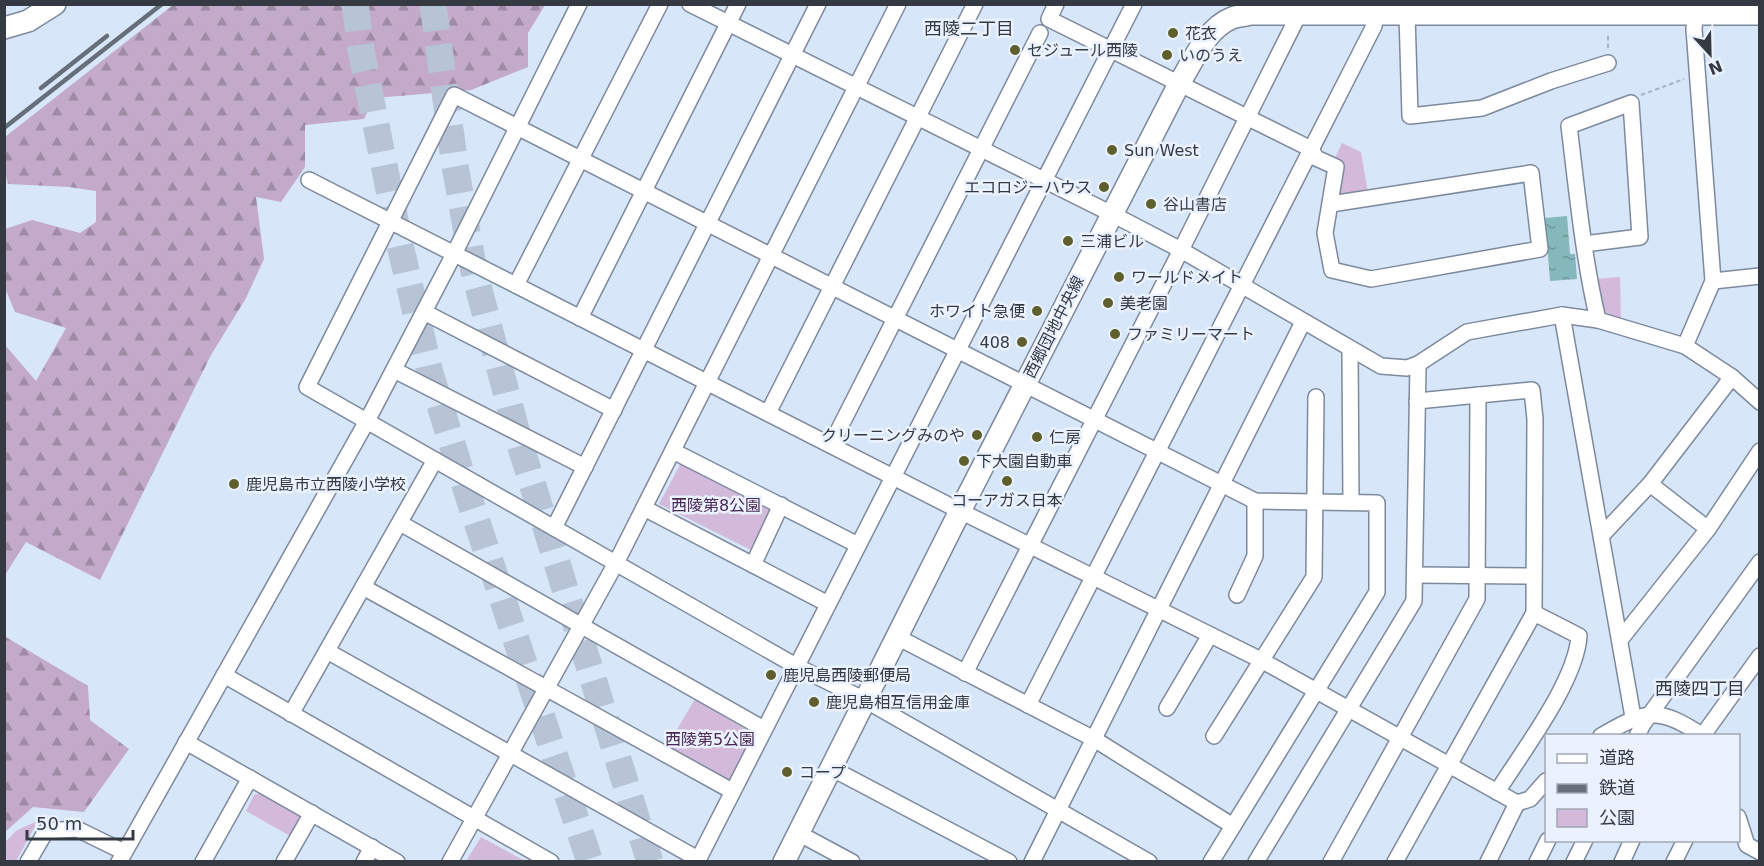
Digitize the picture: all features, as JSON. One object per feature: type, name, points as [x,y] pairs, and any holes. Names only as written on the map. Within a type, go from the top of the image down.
[{"type":"street","points":[[4,28],[28,21],[55,4]]},
{"type":"street","points":[[28,861],[46,831],[77,829],[122,857],[367,421],[454,254],[579,4]]},
{"type":"street","points":[[516,285],[660,4]]},
{"type":"street","points":[[690,4],[1181,250],[1381,366],[1407,368],[1418,364],[1467,332],[1562,315],[1598,320],[1685,346],[1732,377],[1760,402]]},
{"type":"street","points":[[580,318],[738,4]]},
{"type":"street","points":[[554,528],[818,4]]},
{"type":"street","points":[[450,861],[616,563],[898,4]]},
{"type":"street","points":[[768,413],[975,4]]},
{"type":"street","points":[[1056,4],[1049,19],[1311,149],[1316,158],[1336,167],[1324,234],[1332,270],[1371,279],[1540,249],[1531,173],[1331,204]]},
{"type":"street","points":[[327,651],[697,860],[1134,4]]},
{"type":"street","points":[[1028,705],[1374,26],[1377,9]]},
{"type":"street","name":"西郷団地中央線","points":[[784,861],[1179,84],[1230,11],[1250,14],[1295,10],[1377,9],[1407,14],[1453,9],[1696,9],[1760,14]]},
{"type":"street","points":[[1685,346],[1713,281],[1694,29],[1696,9]]},
{"type":"street","points":[[965,672],[1248,117],[1295,10]]},
{"type":"street","points":[[1407,14],[1410,116],[1482,108],[1551,81],[1608,63]]},
{"type":"street","points":[[831,446],[983,150],[1040,33]]},
{"type":"street","points":[[1149,861],[865,700],[796,666],[307,387],[454,95],[1256,501],[1377,502],[1377,592],[1211,861]]},
{"type":"street","points":[[1584,244],[1640,237],[1631,104],[1569,126],[1584,244],[1590,288],[1598,320]]},
{"type":"street","points":[[309,180],[831,446],[1261,660],[1517,803],[1530,800],[1545,782]]},
{"type":"street","points":[[1713,281],[1760,276]]},
{"type":"street","points":[[424,312],[614,410]]},
{"type":"street","points":[[1562,315],[1633,717]]},
{"type":"street","points":[[1032,861],[1303,322]]},
{"type":"street","points":[[1350,349],[1351,502]]},
{"type":"street","points":[[1256,861],[1414,601],[1418,364]]},
{"type":"street","points":[[394,370],[585,467]]},
{"type":"street","points":[[1602,535],[1650,484],[1732,377]]},
{"type":"street","points":[[1395,861],[1534,614],[1535,419],[1532,390],[1418,402]]},
{"type":"street","points":[[1331,861],[1477,599],[1478,395]]},
{"type":"street","points":[[1214,736],[1314,577],[1316,398]]},
{"type":"street","points":[[673,451],[858,544]]},
{"type":"street","points":[[1620,640],[1708,529],[1760,451]]},
{"type":"street","points":[[291,714],[435,460]]},
{"type":"street","points":[[1650,484],[1708,529]]},
{"type":"street","points":[[1237,596],[1255,556],[1256,501]]},
{"type":"street","points":[[753,565],[781,505]]},
{"type":"street","points":[[644,508],[828,604]]},
{"type":"street","points":[[400,523],[764,729]]},
{"type":"street","points":[[1639,734],[1760,562]]},
{"type":"street","points":[[1415,575],[1534,576]]},
{"type":"street","points":[[363,587],[732,791]]},
{"type":"street","points":[[1497,792],[1560,693],[1578,647],[1579,636],[1534,614]]},
{"type":"street","points":[[1167,708],[1210,635]]},
{"type":"street","points":[[897,637],[1094,739],[1233,826]]},
{"type":"street","points":[[1704,734],[1760,656]]},
{"type":"street","points":[[224,675],[551,861]]},
{"type":"street","points":[[1603,734],[1633,717],[1651,714],[1672,718],[1687,731]]},
{"type":"street","points":[[186,742],[398,861]]},
{"type":"street","points":[[831,768],[1009,861]]},
{"type":"street","points":[[203,861],[250,778]]},
{"type":"street","points":[[1488,861],[1517,803]]},
{"type":"street","points":[[284,861],[312,813]]},
{"type":"street","points":[[1740,823],[1747,844],[1760,852]]},
{"type":"street","points":[[798,833],[852,861]]},
{"type":"street","points":[[1538,861],[1547,842]]},
{"type":"street","points":[[1574,861],[1584,842]]},
{"type":"street","points":[[1622,861],[1631,842]]},
{"type":"street","points":[[1674,861],[1683,842]]},
{"type":"street","points":[[364,861],[372,847]]},
{"type":"path","points":[[1608,63],[1611,10]]},
{"type":"path","points":[[1631,104],[1637,97],[1698,73]]},
{"type":"green space","points":[[173,5],[545,5],[528,33],[528,67],[471,90],[374,98],[364,119],[305,125],[305,167],[281,202],[256,197],[264,259],[246,298],[211,355],[100,580],[26,542],[5,575],[5,345],[36,381],[66,328],[15,312],[5,288],[5,229],[32,220],[80,233],[96,222],[96,191],[69,187],[8,184],[5,173],[5,137]]},
{"type":"green space","points":[[1342,143],[1361,152],[1368,193],[1345,197],[1338,191],[1344,165],[1334,160]]},
{"type":"green space","points":[[1620,277],[1621,319],[1607,316],[1603,312],[1595,279]]},
{"type":"green space","name":"西陵第8公園","points":[[682,461],[773,506],[751,550],[659,504]]},
{"type":"green space","points":[[4,636],[88,686],[90,720],[129,749],[84,812],[33,807],[5,832]]},
{"type":"green space","name":"西陵第5公園","points":[[695,699],[750,732],[753,737],[730,780],[667,746]]},
{"type":"green space","points":[[261,793],[297,814],[302,821],[292,837],[246,811],[254,795]]},
{"type":"green space","points":[[38,821],[16,861],[5,861],[5,842],[17,830]]},
{"type":"green space","points":[[481,837],[525,861],[466,861]]},
{"type":"water","points":[[1567,216],[1570,254],[1575,254],[1577,279],[1550,281],[1545,218]]},
{"type":"tunnel","points":[[355,4],[361,50],[400,245],[430,373],[467,492],[590,862]]},
{"type":"tunnel","points":[[433,4],[455,166],[474,271],[519,441],[650,862]]},
{"type":"railway","points":[[4,128],[162,4]]},
{"type":"railway","points":[[41,88],[107,36]]},
{"type":"place","name":"花衣","points":[[1173,33]]},
{"type":"place","name":"セジュール西陵","points":[[1015,50]]},
{"type":"place","name":"いのうえ","points":[[1167,55]]},
{"type":"place","name":"Sun West","points":[[1112,150]]},
{"type":"place","name":"エコロジーハウス","points":[[1104,187]]},
{"type":"place","name":"谷山書店","points":[[1151,204]]},
{"type":"place","name":"三浦ビル","points":[[1068,241]]},
{"type":"place","name":"ワールドメイト","points":[[1119,277]]},
{"type":"place","name":"美老園","points":[[1108,303]]},
{"type":"place","name":"ホワイト急便","points":[[1037,311]]},
{"type":"place","name":"ファミリーマート","points":[[1115,334]]},
{"type":"place","name":"408","points":[[1022,342]]},
{"type":"place","name":"クリーニングみのや","points":[[977,435]]},
{"type":"place","name":"仁房","points":[[1037,437]]},
{"type":"place","name":"下大園自動車","points":[[964,461]]},
{"type":"place","name":"コーアガス日本","points":[[1007,481]]},
{"type":"place","name":"鹿児島市立西陵小学校","points":[[234,484]]},
{"type":"place","name":"鹿児島西陵郵便局","points":[[771,675]]},
{"type":"place","name":"鹿児島相互信用金庫","points":[[814,702]]},
{"type":"place","name":"コープ","points":[[787,772]]},
{"type":"district","name":"西陵二丁目","points":[[969,28]]},
{"type":"district","name":"西陵四丁目","points":[[1700,688]]}]
